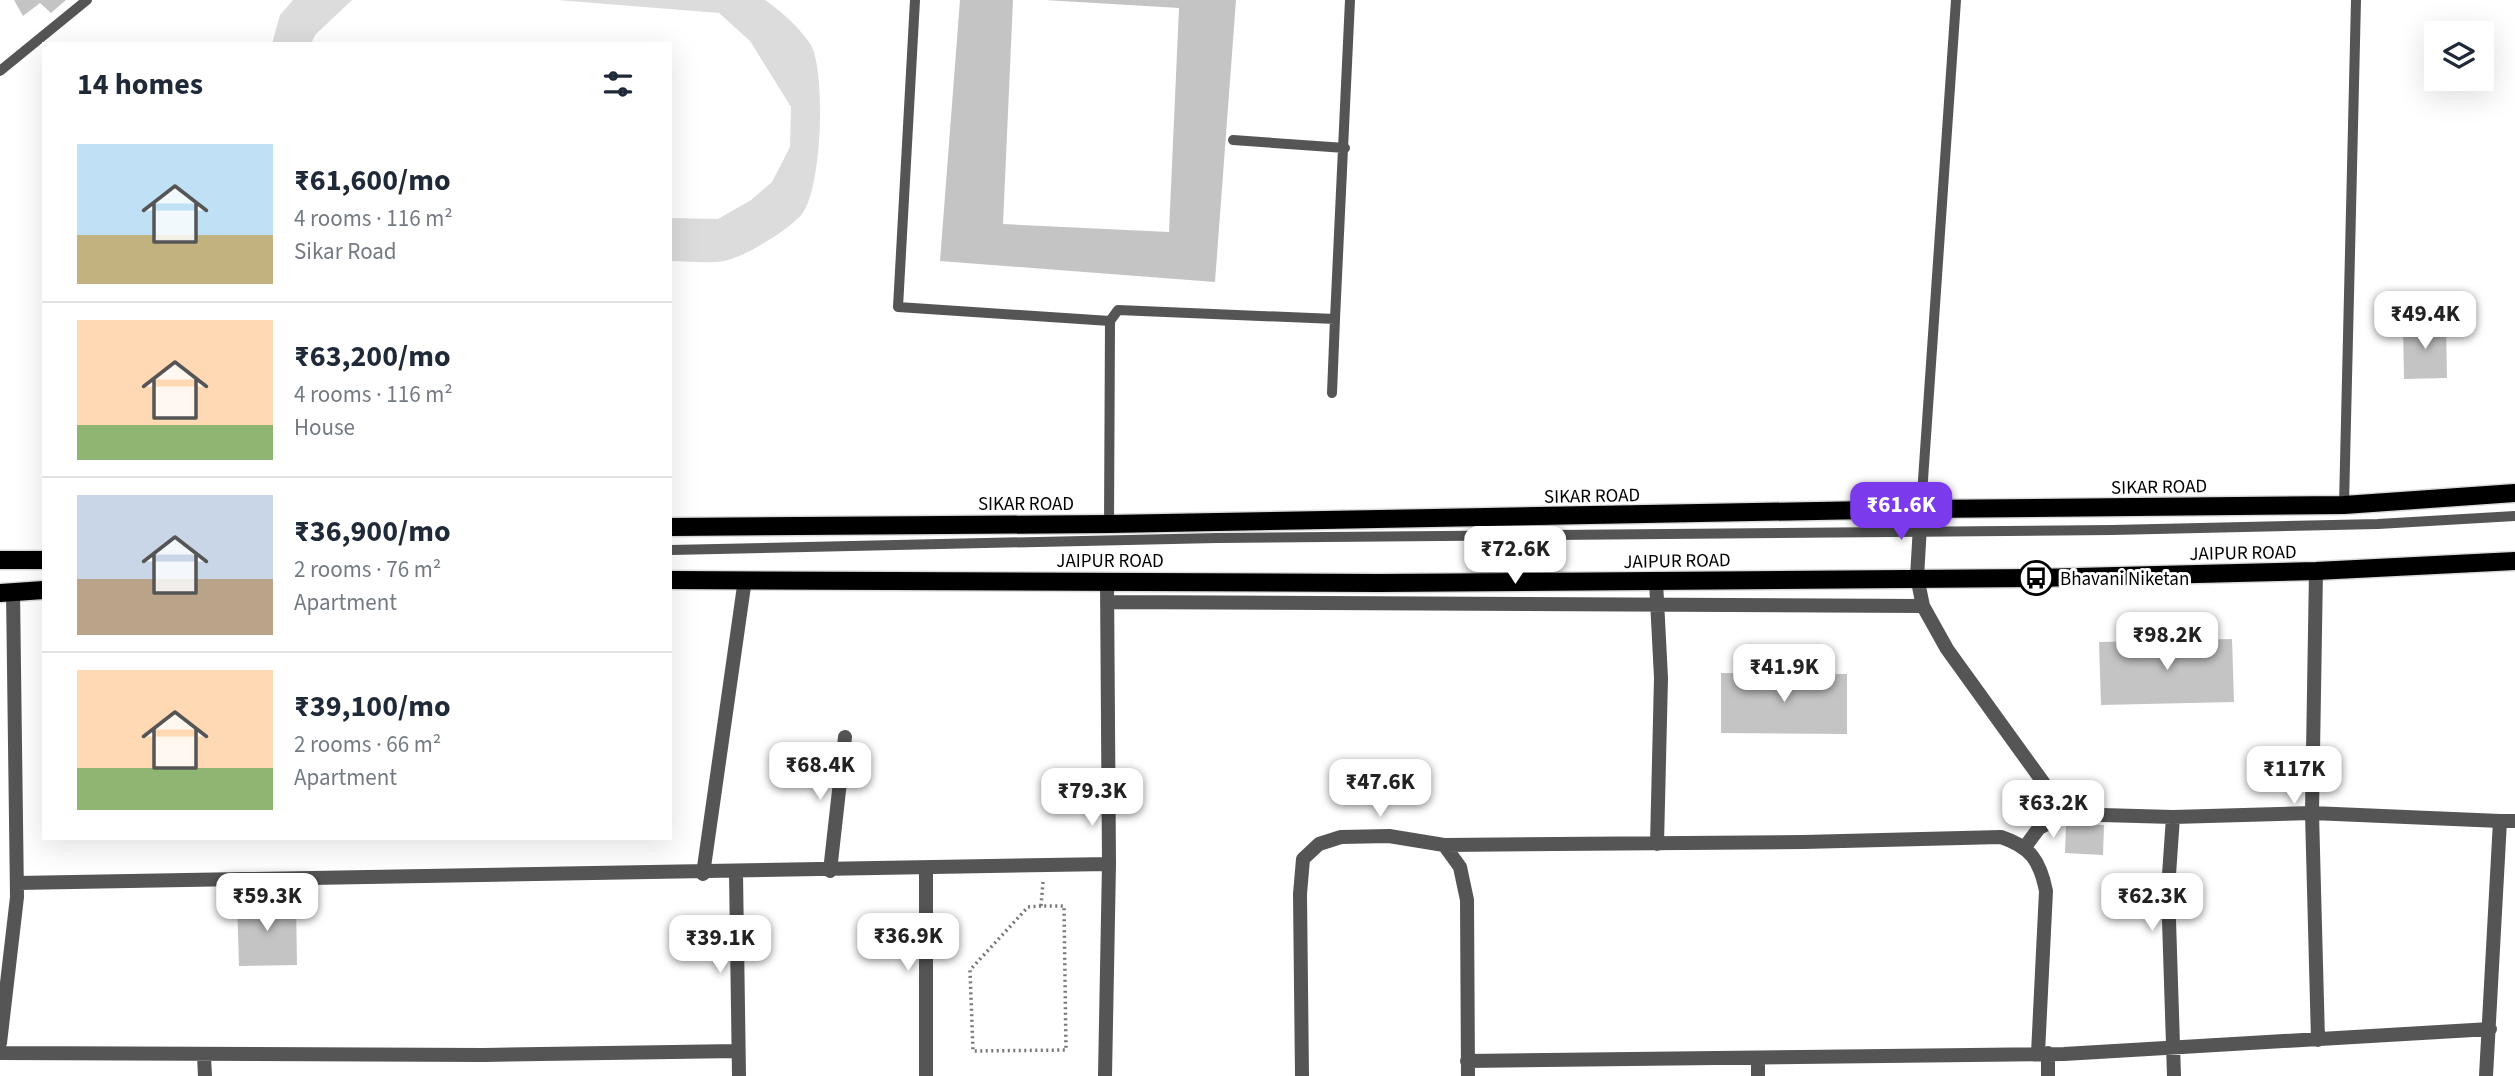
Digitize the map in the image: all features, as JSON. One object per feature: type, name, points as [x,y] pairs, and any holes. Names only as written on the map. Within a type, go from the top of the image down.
[{"type":"main road","name":"SIKAR ROAD","points":[[672,527],[1109,524],[1921,509],[2344,505],[2515,493]]},
{"type":"main road","points":[[0,560],[42,559]]},
{"type":"main road","name":"JAIPUR ROAD","points":[[672,580],[1656,581],[2316,571],[2515,561]]},
{"type":"main road","points":[[6,592],[42,590]]},
{"type":"street","points":[[1921,509],[1917,577],[1923,606],[1947,649],[2066,814]]},
{"type":"street","points":[[2316,571],[2312,813],[2318,1040]]},
{"type":"street","points":[[703,874],[745,579]]},
{"type":"street","points":[[1105,1076],[1110,864],[1107,581]]},
{"type":"street","points":[[1656,581],[1661,678],[1657,844]]},
{"type":"street","points":[[0,1043],[17,883],[6,592]]},
{"type":"street","points":[[1107,602],[1923,606]]},
{"type":"street","points":[[830,872],[845,737]]},
{"type":"street","points":[[2025,848],[2039,828],[2066,814],[2173,817],[2312,813],[2507,821],[2486,1076]]},
{"type":"street","points":[[2173,817],[2168,889],[2174,1076]]},
{"type":"street","points":[[1302,1076],[1300,894],[1303,859],[1319,844],[1341,837],[1389,836],[1444,845],[2001,837],[2025,848],[2041,867],[2046,891],[2043,1053],[2048,1076]]},
{"type":"street","points":[[1444,845],[1460,867],[1467,900],[1467,1069],[1758,1058],[2173,1049],[2490,1029]]},
{"type":"street","points":[[17,883],[830,872],[1110,864]]},
{"type":"street","points":[[926,870],[926,1076]]},
{"type":"street","points":[[736,873],[739,1076]]},
{"type":"street","points":[[0,1053],[204,1056],[738,1051]]},
{"type":"street","points":[[204,1056],[205,1076]]},
{"type":"street","points":[[1758,1058],[1758,1076]]},
{"type":"lane","points":[[0,71],[87,0]]},
{"type":"lane","points":[[915,0],[898,307],[1110,321]]},
{"type":"lane","points":[[1332,393],[1350,0]]},
{"type":"lane","points":[[1921,509],[1956,0]]},
{"type":"lane","points":[[2344,505],[2356,0]]},
{"type":"lane","points":[[1233,140],[1345,148]]},
{"type":"lane","points":[[1109,524],[1110,321],[1118,310],[1335,319]]},
{"type":"lane","points":[[672,550],[966,541],[1919,532],[2378,524],[2515,516]]},
{"type":"path","points":[[1041,906],[1044,866]]},
{"type":"path","points":[[1041,906],[1064,906],[1066,1050],[973,1051],[970,970],[1028,907],[1041,906]]},
{"type":"shaded area","points":[[293,0],[352,0],[315,35],[312,42],[273,42],[280,15]]},
{"type":"shaded area","points":[[557,0],[765,0],[784,14],[811,45],[819,80],[820,131],[814,181],[809,201],[802,214],[777,235],[732,259],[711,262],[672,261],[672,218],[718,219],[751,200],[772,182],[790,147],[791,107],[750,41],[719,13]]},
{"type":"building","points":[[14,0],[66,0],[51,13],[40,3],[23,16]]},
{"type":"building","points":[[960,0],[1013,0],[1003,224],[1169,232],[1179,8],[1045,0],[1236,0],[1215,282],[940,261]]},
{"type":"building","points":[[2446,323],[2447,378],[2404,379],[2403,324]]},
{"type":"building","points":[[2232,639],[2234,702],[2101,705],[2099,642]]},
{"type":"building","points":[[1721,673],[1847,674],[1847,734],[1721,733]]},
{"type":"building","points":[[2066,824],[2104,825],[2103,855],[2065,853]]},
{"type":"building","points":[[296,900],[297,965],[239,966],[237,901]]},
{"type":"place","name":"Bhavani Niketan","points":[[2036,578]]}]
